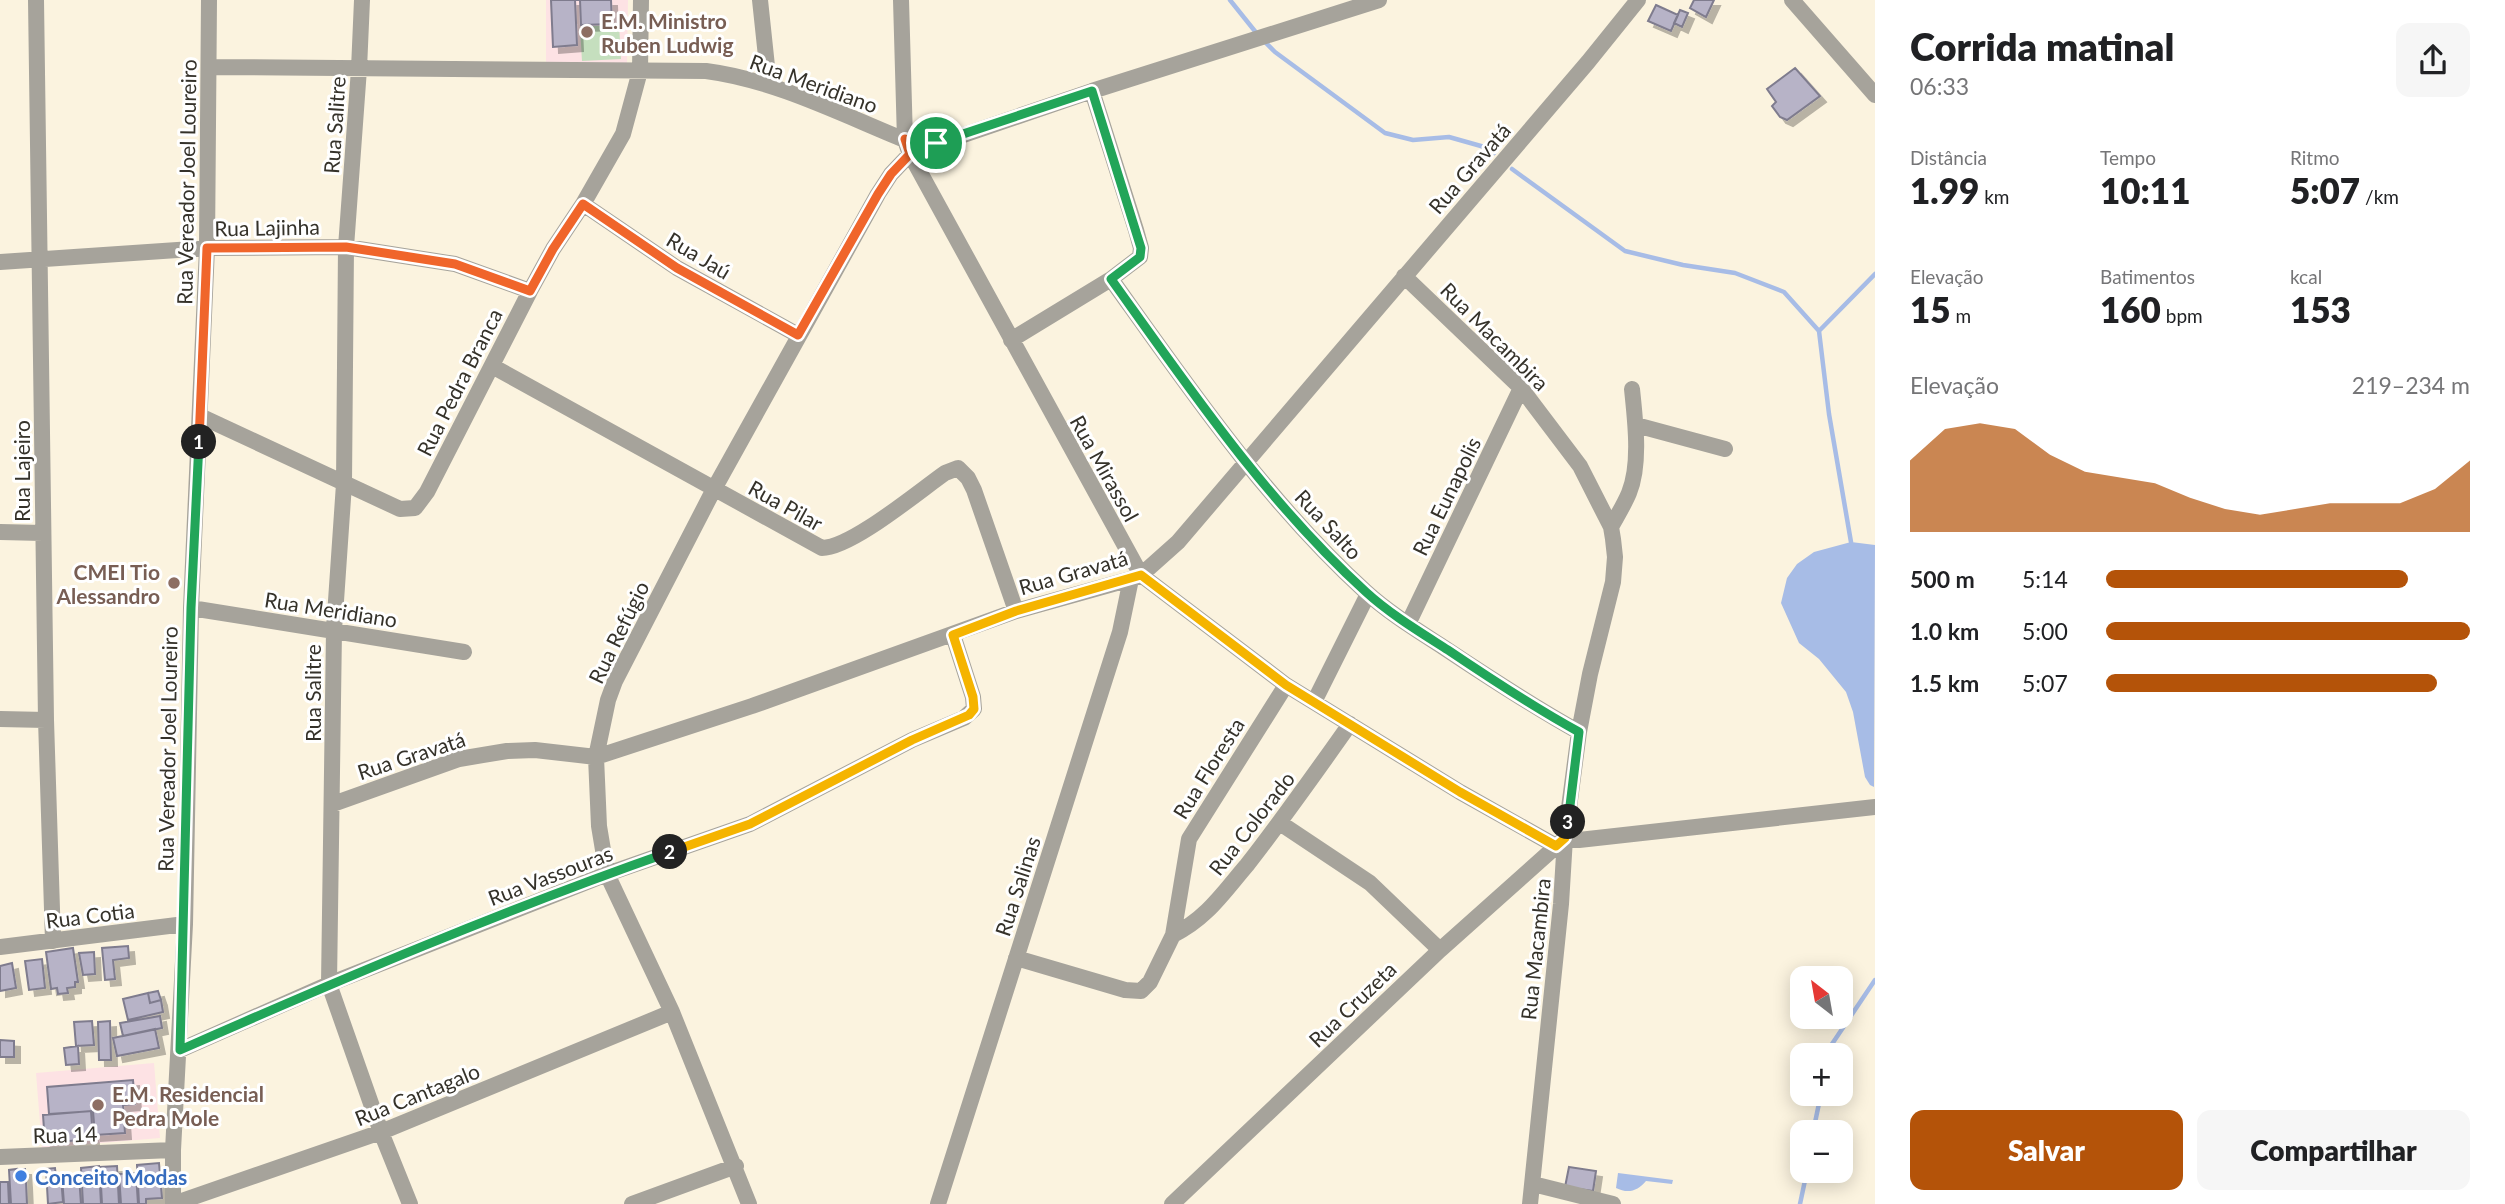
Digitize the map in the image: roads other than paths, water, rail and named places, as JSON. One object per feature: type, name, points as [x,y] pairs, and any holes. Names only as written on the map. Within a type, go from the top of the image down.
[{"type":"street","name":"Rua Lajeiro","points":[[36,0],[46,720],[53,941]]},
{"type":"street","name":"Rua Vereador Joel Loureiro","points":[[173,1204],[173,1150],[185,924],[191,608],[207,248],[209,0]]},
{"type":"street","name":"Rua Salitre","points":[[362,0],[346,247],[344,484],[334,630],[329,985],[381,1132],[410,1204]]},
{"type":"street","name":"Rua Pedra Branca","points":[[344,484],[400,509],[409,510],[415,508],[426,492],[553,249],[583,204],[623,134],[640,71],[641,0]]},
{"type":"street","points":[[760,0],[769,85]]},
{"type":"street","name":"Rua Mirassol","points":[[901,0],[908,147],[1136,577],[1286,685],[1460,792],[1561,842]]},
{"type":"street","name":"Rua Meridiano","points":[[210,67],[706,71],[769,85],[908,147],[949,140],[1349,5],[1379,0]]},
{"type":"street","name":"Rua Gravatá","points":[[332,804],[459,759],[508,751],[536,750],[596,757],[752,706],[1016,611],[1136,577],[1178,542],[1638,0]]},
{"type":"street","points":[[1792,0],[1875,95]]},
{"type":"street","points":[[1011,340],[1111,279],[1140,257],[1141,248],[1092,91]]},
{"type":"street","name":"Rua Refúgio","points":[[749,1204],[672,1012],[607,874],[599,826],[596,757],[608,699],[615,681],[714,489],[798,335],[878,194],[908,147]]},
{"type":"street","name":"Rua Jaú","points":[[583,204],[677,268],[798,335]]},
{"type":"street","name":"Rua Lajinha","points":[[0,262],[207,248],[346,247],[455,264],[530,291]]},
{"type":"street","name":"Rua Macambira","points":[[1404,276],[1521,387],[1580,466],[1611,527],[1615,557],[1613,582],[1595,651],[1561,842],[1561,904],[1530,1204]]},
{"type":"street","name":"Rua Salto","points":[[1111,279],[1214,423],[1322,551],[1368,594],[1408,624],[1515,695],[1579,732]]},
{"type":"street","name":"Rua Pilar","points":[[492,366],[822,548],[840,544],[864,530],[945,473],[958,468],[968,478],[974,490],[1016,611]]},
{"type":"street","name":"Rua Eunapolis","points":[[1408,624],[1521,387]]},
{"type":"street","points":[[1611,527],[1633,478],[1636,425],[1632,389]]},
{"type":"street","points":[[200,416],[344,484]]},
{"type":"street","points":[[1636,425],[1725,449]]},
{"type":"street","points":[[0,532],[43,533]]},
{"type":"street","name":"Rua Salinas","points":[[938,1204],[1136,577]]},
{"type":"street","points":[[1314,702],[1368,594]]},
{"type":"street","name":"Rua Meridiano","points":[[191,608],[464,652]]},
{"type":"street","name":"Rua Vassouras","points":[[180,1050],[329,985],[607,874],[750,824],[912,740],[969,715],[974,709],[973,697],[953,635]]},
{"type":"street","name":"Rua Floresta","points":[[1016,958],[1136,992],[1144,989],[1173,935],[1189,838],[1286,685]]},
{"type":"street","points":[[0,719],[46,720]]},
{"type":"street","name":"Rua Colorado","points":[[1173,935],[1200,920],[1280,823],[1350,724]]},
{"type":"street","points":[[1561,842],[1875,807]]},
{"type":"street","points":[[1280,823],[1370,883],[1440,950]]},
{"type":"street","name":"Rua Cruzeta","points":[[1172,1204],[1440,950],[1561,842]]},
{"type":"street","name":"Rua Cotia","points":[[0,947],[185,924]]},
{"type":"street","name":"Rua Cantagalo","points":[[173,1204],[381,1132],[672,1012]]},
{"type":"street","name":"Rua 14","points":[[0,1157],[173,1150]]},
{"type":"street","points":[[632,1204],[736,1166]]},
{"type":"street","points":[[1533,1184],[1582,1200],[1613,1204]]},
{"type":"water","points":[[1851,542],[1875,545],[1874,787],[1865,777],[1853,712],[1846,692],[1819,659],[1799,643],[1781,603],[1787,578],[1797,564],[1814,552]]},
{"type":"water","points":[[1618,1173],[1673,1180],[1672,1184],[1646,1181],[1636,1189],[1625,1191],[1616,1188]]},
{"type":"waterway","points":[[1230,0],[1258,35]]},
{"type":"waterway","points":[[1264,41],[1385,133],[1413,140],[1449,137],[1488,148],[1494,153]]},
{"type":"waterway","points":[[1512,169],[1625,251],[1683,265],[1735,273],[1784,292],[1819,331],[1829,414],[1851,542]]},
{"type":"waterway","points":[[1819,331],[1875,274]]},
{"type":"waterway","points":[[1833,1043],[1875,980]]},
{"type":"waterway","points":[[1816,1120],[1818,1106]]},
{"type":"waterway","points":[[1800,1204],[1804,1183]]},
{"type":"place","name":"E.M. Ministro Ruben Ludwig","points":[[587,32]]},
{"type":"place","name":"CMEI Tio Alessandro","points":[[174,583]]},
{"type":"place","name":"E.M. Residencial Pedra Mole","points":[[98,1105]]},
{"type":"place","name":"Conceito Modas","points":[[21,1176]]}]
